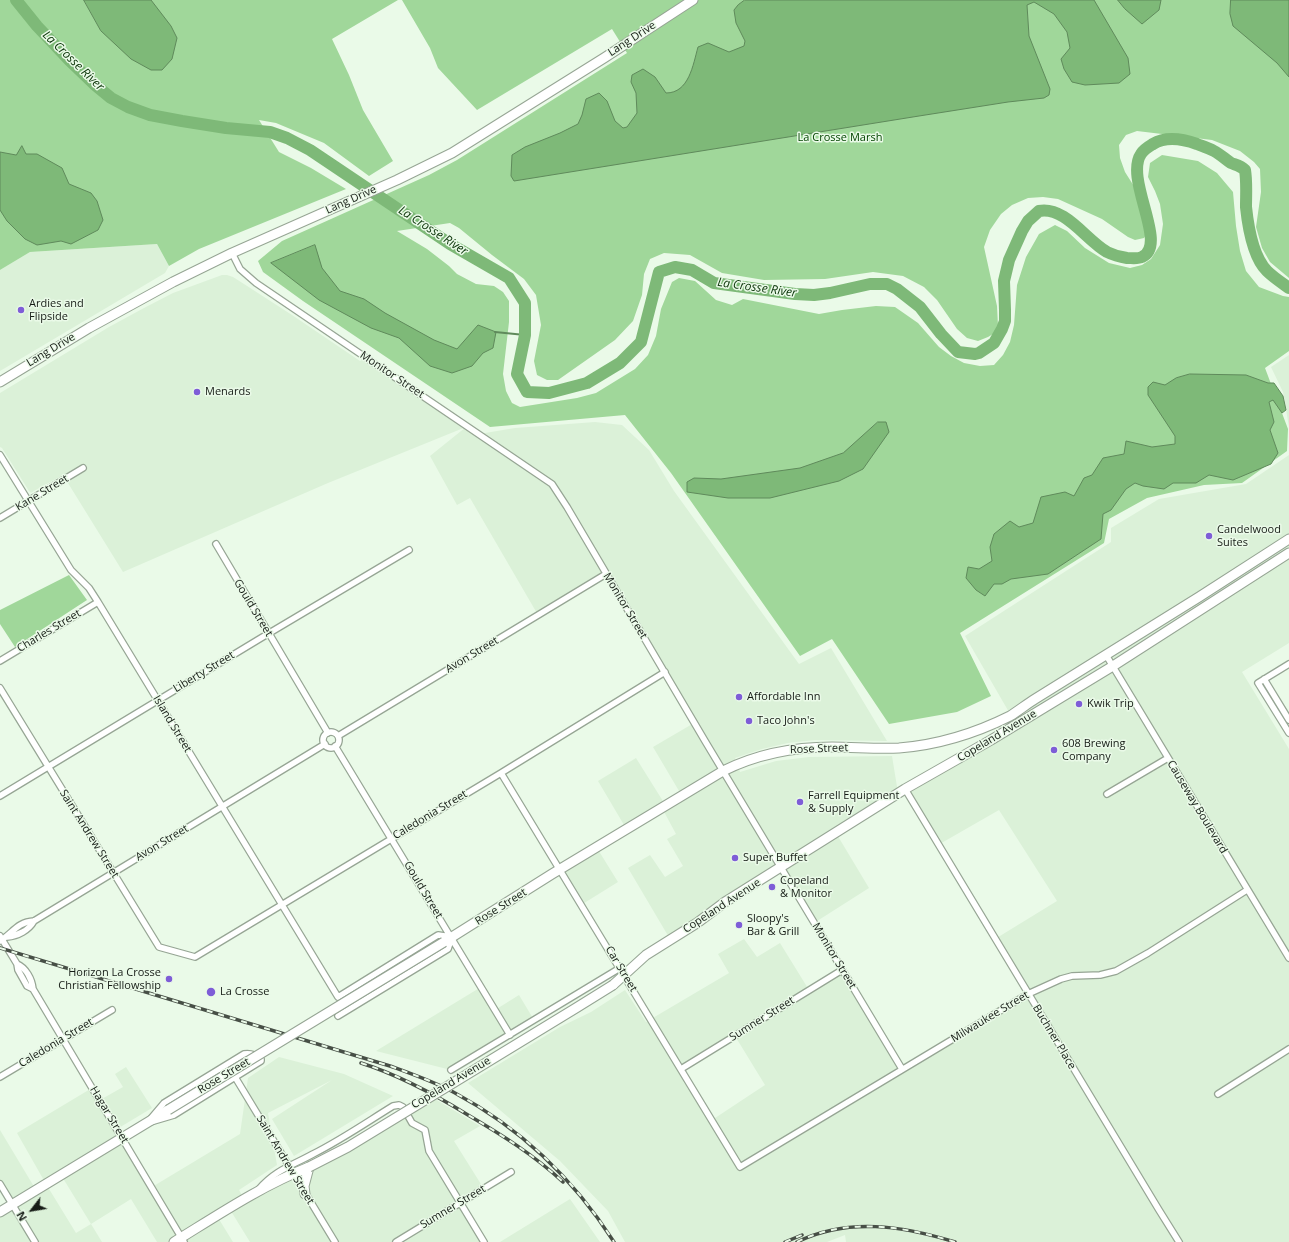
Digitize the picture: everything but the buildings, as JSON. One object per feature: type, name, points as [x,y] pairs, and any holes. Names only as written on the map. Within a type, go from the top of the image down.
[{"type":"main road","name":"Lang Drive","points":[[0,382],[89,328],[173,282],[232,253],[397,180],[452,153],[604,58],[693,0]]},
{"type":"main road","name":"Copeland Avenue","points":[[1035,699],[1199,598],[1289,539]]},
{"type":"main road","points":[[1257,573],[1262,566],[1289,546]]},
{"type":"main road","name":"Copeland Avenue","points":[[180,1240],[291,1169],[309,1167],[348,1147],[576,1008],[613,985],[622,971],[697,923],[725,902],[906,789],[991,740],[1113,666],[1206,608],[1289,553]]},
{"type":"main road","name":"Rose Street","points":[[0,1212],[723,771],[741,762],[783,750],[812,748],[900,748],[932,743],[983,728],[1011,715],[1035,699]]},
{"type":"main road","points":[[305,1194],[304,1186],[309,1167]]},
{"type":"street","name":"Monitor Street","points":[[232,253],[240,269],[256,284],[548,481],[560,496],[902,1070]]},
{"type":"street","name":"Island Street","points":[[0,455],[71,570],[89,588],[98,602],[338,997],[438,935],[448,940]]},
{"type":"street","name":"Kane Street","points":[[0,518],[83,468]]},
{"type":"street","name":"Gould Street","points":[[216,544],[328,733]]},
{"type":"street","name":"Liberty Street","points":[[0,796],[268,633],[409,550]]},
{"type":"street","name":"Avon Street","points":[[338,736],[606,574]]},
{"type":"street","name":"Charles Street","points":[[0,661],[98,602]]},
{"type":"street","name":"Causeway Boulevard","points":[[1106,655],[1289,958]]},
{"type":"street","points":[[1289,664],[1258,683],[1289,733]]},
{"type":"street","name":"Caledonia Street","points":[[195,957],[665,672]]},
{"type":"street","points":[[1264,679],[1289,720]]},
{"type":"street","name":"Saint Andrew Street","points":[[0,688],[159,947],[195,957]]},
{"type":"street","points":[[333,732],[338,736],[339,742],[336,746],[328,747],[325,744],[324,737],[328,733],[333,732]]},
{"type":"street","name":"Avon Street","points":[[2,938],[15,936],[31,927],[34,921],[325,744]]},
{"type":"street","name":"Gould Street","points":[[336,746],[392,838],[448,940],[510,1035]]},
{"type":"street","points":[[1108,794],[1168,758]]},
{"type":"street","name":"Car Street","points":[[501,772],[740,1167]]},
{"type":"street","name":"Buchner Place","points":[[906,789],[1028,994],[1179,1242]]},
{"type":"street","name":"Milwaukee Street","points":[[740,1167],[1028,994],[1061,978],[1100,975],[1116,971],[1148,953],[1247,890]]},
{"type":"street","name":"Hagar Street","points":[[2,938],[17,964],[23,966],[32,982],[33,989],[122,1138],[180,1240]]},
{"type":"street","points":[[338,1016],[448,949],[448,940]]},
{"type":"street","name":"Sumner Street","points":[[681,1069],[842,970]]},
{"type":"street","points":[[451,1070],[622,971]]},
{"type":"street","name":"Caledonia Street","points":[[0,1077],[112,1010]]},
{"type":"street","points":[[1218,1094],[1289,1049]]},
{"type":"street","points":[[244,1054],[250,1054],[261,1059],[262,1061],[260,1063],[174,1115],[147,1122],[164,1102],[244,1054]]},
{"type":"street","name":"Saint Andrew Street","points":[[236,1077],[334,1242]]},
{"type":"street","points":[[291,1169],[396,1104],[403,1107],[412,1123],[425,1130],[429,1151],[484,1242]]},
{"type":"street","name":"Sumner Street","points":[[396,1242],[511,1172]]},
{"type":"street","points":[[0,1184],[35,1242]]},
{"type":"shaded area","points":[[84,0],[151,0],[171,26],[177,38],[172,59],[162,70],[151,70],[131,59],[101,31]]},
{"type":"shaded area","points":[[745,0],[1094,0],[1128,58],[1130,74],[1119,83],[1085,85],[1072,82],[1064,69],[1061,59],[1070,48],[1067,32],[1054,14],[1034,2],[1027,5],[1029,36],[1050,89],[1049,95],[1044,98],[1008,102],[514,181],[511,176],[512,155],[525,147],[578,124],[586,99],[599,93],[607,101],[615,121],[623,128],[627,127],[637,113],[636,93],[631,82],[632,75],[643,69],[655,77],[666,93],[674,92],[685,83],[689,77],[698,47],[708,43],[729,52],[744,46],[745,41],[736,23],[734,10]]},
{"type":"shaded area","points":[[1118,0],[1161,0],[1159,10],[1142,24],[1125,9]]},
{"type":"shaded area","points":[[1231,0],[1289,0],[1289,77],[1277,63],[1233,26],[1230,14]]},
{"type":"shaded area","points":[[22,146],[26,154],[37,154],[62,168],[69,184],[91,193],[97,201],[103,220],[98,230],[71,244],[61,241],[37,245],[25,239],[7,221],[0,210],[0,152],[16,155]]},
{"type":"shaded area","points":[[157,244],[169,266],[165,273],[0,371],[0,270],[30,252]]},
{"type":"shaded area","points":[[315,245],[322,268],[340,291],[364,299],[385,313],[434,340],[457,349],[478,325],[496,332],[493,348],[483,353],[472,366],[452,373],[430,366],[399,338],[371,328],[319,300],[271,263]]},
{"type":"shaded area","points":[[222,275],[233,277],[360,361],[365,357],[479,434],[515,428],[595,422],[622,425],[649,450],[674,491],[799,664],[831,648],[887,741],[815,740],[788,743],[762,749],[735,758],[740,772],[776,761],[809,757],[892,756],[898,793],[836,833],[869,888],[814,923],[781,868],[670,939],[628,868],[650,855],[665,877],[683,866],[667,839],[676,834],[662,808],[627,830],[598,781],[636,758],[666,806],[682,796],[653,747],[694,723],[606,574],[538,615],[470,498],[457,505],[430,456],[466,427],[328,483],[123,572],[63,475],[31,493],[0,447],[0,393],[109,327],[144,308],[173,293]]},
{"type":"shaded area","points":[[1289,355],[1289,427],[1283,392],[1271,367]]},
{"type":"shaded area","points":[[1190,374],[1246,375],[1268,383],[1274,383],[1283,396],[1286,410],[1282,413],[1273,400],[1269,402],[1274,422],[1270,430],[1278,453],[1271,464],[1233,480],[1209,475],[1196,483],[1173,483],[1164,489],[1143,486],[1135,483],[1126,489],[1111,510],[1103,514],[1101,539],[1048,574],[1011,579],[1002,584],[994,584],[985,596],[976,590],[966,578],[968,567],[979,569],[992,561],[990,547],[994,534],[1010,521],[1019,527],[1033,523],[1041,497],[1065,492],[1074,496],[1084,478],[1092,475],[1103,458],[1124,454],[1126,441],[1152,447],[1175,444],[1175,436],[1148,395],[1148,387],[1153,382],[1165,385],[1176,378]]},
{"type":"shaded area","points":[[878,422],[886,422],[889,432],[863,469],[839,481],[770,498],[728,498],[687,492],[687,482],[694,478],[721,479],[800,468],[843,453]]},
{"type":"shaded area","points":[[1289,455],[1289,643],[1242,672],[1289,749],[1289,1242],[846,1242],[845,1235],[827,1242],[625,1242],[608,1211],[560,1161],[468,1083],[560,1027],[591,1012],[625,990],[646,1022],[729,973],[718,954],[744,939],[757,957],[780,943],[809,990],[842,970],[902,1069],[1028,994],[995,939],[1057,901],[999,810],[938,845],[905,789],[1017,726],[965,636],[1111,542],[1111,528],[1159,499],[1246,484]],"holes":[[[735,1036],[765,1085],[712,1120],[682,1069]]]},
{"type":"shaded area","points":[[597,848],[618,882],[581,905],[560,870]]},
{"type":"shaded area","points":[[481,987],[495,1010],[519,995],[534,1020],[451,1070],[376,1051]]},
{"type":"shaded area","points":[[279,1057],[344,1074],[393,1096],[294,1156],[272,1119],[332,1080],[268,1113],[277,1165],[239,1190],[244,1199],[430,1096],[480,1126],[454,1141],[484,1189],[461,1203],[484,1242],[250,1242],[229,1208],[217,1216],[233,1242],[157,1242],[131,1199],[91,1224],[61,1175],[46,1184],[17,1133],[92,1088],[100,1100],[123,1087],[115,1074],[126,1067],[152,1108],[117,1129],[152,1187],[240,1134],[248,1078]]},
{"type":"shaded area","points":[[0,1130],[36,1190],[46,1184],[76,1233],[91,1224],[102,1242],[0,1242],[0,1212],[12,1204],[0,1184]]},
{"type":"shaded area","points":[[570,1199],[600,1242],[500,1242]]},
{"type":"green space","points":[[0,0],[398,0],[332,39],[363,110],[393,161],[369,176],[324,143],[276,123],[259,120],[279,152],[311,168],[346,189],[199,249],[169,266],[157,244],[30,252],[0,270]]},
{"type":"green space","name":"La Crosse Marsh","points":[[402,0],[1289,0],[1289,278],[1270,262],[1262,248],[1256,227],[1261,192],[1260,169],[1254,162],[1240,151],[1212,140],[1137,131],[1126,135],[1119,145],[1120,158],[1125,172],[1137,191],[1147,233],[1144,238],[1135,240],[1128,237],[1102,219],[1058,199],[1043,197],[1028,198],[1012,205],[1001,214],[990,230],[984,247],[997,306],[998,326],[993,334],[988,337],[978,341],[967,338],[957,329],[937,300],[924,287],[903,276],[873,272],[825,279],[764,280],[722,273],[690,255],[664,253],[650,259],[644,274],[642,295],[633,321],[615,340],[558,380],[547,380],[537,375],[534,361],[541,325],[536,295],[524,279],[459,228],[450,223],[397,231],[427,249],[457,274],[476,284],[494,286],[503,292],[509,301],[509,322],[503,374],[506,391],[512,403],[520,407],[577,398],[596,393],[635,369],[648,355],[656,336],[661,309],[672,282],[679,278],[695,281],[716,300],[732,305],[743,299],[819,314],[876,306],[895,307],[918,323],[939,347],[951,356],[964,363],[980,366],[994,365],[1003,355],[1010,342],[1014,325],[1017,285],[1026,257],[1039,234],[1055,225],[1067,231],[1085,248],[1109,263],[1130,268],[1142,265],[1151,259],[1160,245],[1163,224],[1160,204],[1148,177],[1150,163],[1162,155],[1198,161],[1217,173],[1233,192],[1240,251],[1246,271],[1259,287],[1289,297],[1289,351],[1265,368],[1288,429],[1287,451],[1242,483],[1204,485],[1147,498],[1109,519],[1104,543],[960,633],[991,696],[957,712],[889,724],[832,639],[800,656],[671,473],[625,415],[490,427],[303,301],[263,272],[258,261],[282,241],[429,175],[457,160],[627,53],[612,29],[477,110],[438,68],[430,48]]},
{"type":"green space","points":[[69,575],[87,600],[15,647],[0,624],[0,610]]},
{"type":"waterway","name":"La Crosse River","points":[[16,0],[37,26],[69,60],[111,98],[128,107],[150,115],[226,128],[270,132],[287,138],[310,150],[450,244],[509,278],[525,303],[525,335],[517,374],[527,392],[549,393],[587,383],[620,363],[641,342],[659,272],[675,267],[692,270],[714,283],[795,294],[814,295],[870,284],[887,284],[897,289],[920,307],[941,334],[958,352],[979,353],[994,343],[1002,329],[1005,321],[1004,281],[1009,260],[1028,221],[1039,211],[1049,211],[1058,214],[1075,225],[1099,247],[1114,255],[1127,258],[1139,258],[1149,250],[1151,239],[1138,179],[1137,165],[1141,154],[1145,149],[1158,141],[1169,139],[1197,144],[1214,151],[1231,163],[1245,170],[1246,207],[1250,232],[1255,250],[1258,258],[1267,271],[1289,288]]},
{"type":"waterway","points":[[495,332],[525,335]]},
{"type":"railway","points":[[0,948],[390,1066],[423,1078],[447,1089],[502,1122],[544,1157],[581,1197],[614,1242]]},
{"type":"railway","points":[[361,1063],[403,1079],[455,1107],[517,1146],[541,1163],[563,1182]]},
{"type":"railway","points":[[797,1242],[816,1234],[836,1229],[856,1227],[896,1228],[935,1236],[955,1242]]},
{"type":"railway","points":[[785,1242],[802,1235]]},
{"type":"place","name":"Ardies and Flipside","points":[[21,310]]},
{"type":"place","name":"Menards","points":[[197,392]]},
{"type":"place","name":"Candelwood Suites","points":[[1209,536]]},
{"type":"place","name":"Affordable Inn","points":[[739,697]]},
{"type":"place","name":"Kwik Trip","points":[[1079,704]]},
{"type":"place","name":"Taco John's","points":[[749,721]]},
{"type":"place","name":"608 Brewing Company","points":[[1054,750]]},
{"type":"place","name":"Farrell Equipment & Supply","points":[[800,802]]},
{"type":"place","name":"Super Buffet","points":[[735,858]]},
{"type":"place","name":"Copeland & Monitor","points":[[772,887]]},
{"type":"place","name":"Sloopy's Bar & Grill","points":[[739,925]]},
{"type":"place","name":"Horizon La Crosse Christian Fellowship","points":[[169,979]]},
{"type":"place","name":"La Crosse","points":[[211,992]]}]
